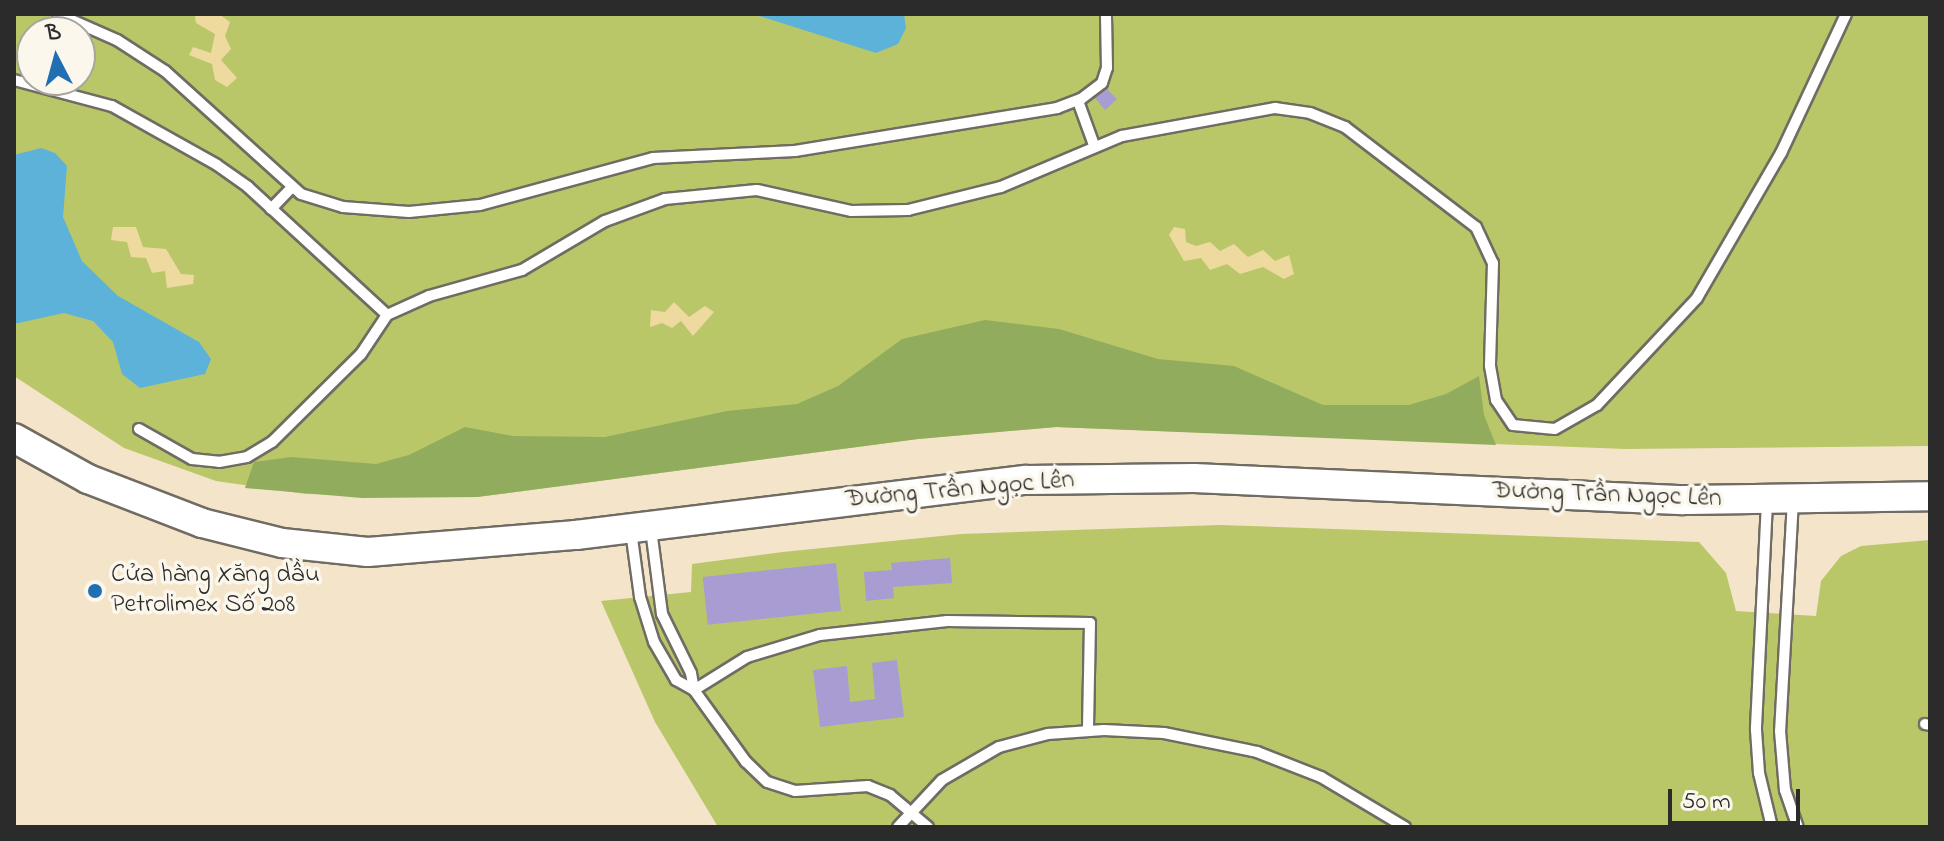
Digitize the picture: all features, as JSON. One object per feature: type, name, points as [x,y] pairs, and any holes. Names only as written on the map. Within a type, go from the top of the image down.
[{"type":"street","name":"Đường Trần Ngọc Lên","points":[[14,438],[88,479],[164,510],[242,534],[322,550],[451,549],[947,488],[1100,478],[1780,500],[1930,496]]},
{"type":"lane","points":[[58,14],[117,40],[175,79],[291,188],[311,199],[365,210],[454,209],[653,158],[795,151],[1018,116],[1078,101],[1096,89],[1105,76],[1106,14]]},
{"type":"lane","points":[[139,429],[192,459],[219,462],[247,457],[272,442],[361,354],[387,315],[429,296],[522,270],[605,221],[665,199],[757,190],[851,211],[908,210],[1001,187],[1094,145],[1260,108],[1310,113],[1345,127],[1448,202],[1484,239],[1494,276],[1490,366],[1496,400],[1513,425],[1555,429],[1597,405],[1697,298],[1788,141],[1846,14]]},
{"type":"lane","points":[[14,80],[132,115],[229,173],[387,315]]},
{"type":"lane","points":[[1078,101],[1094,145]]},
{"type":"lane","points":[[271,209],[291,188]]},
{"type":"lane","points":[[1772,827],[1759,773],[1756,730],[1780,500]]},
{"type":"lane","points":[[1780,500],[1780,731],[1785,790],[1798,827]]},
{"type":"lane","points":[[641,527],[640,597],[654,642],[676,680],[694,690],[746,762],[767,782],[795,791],[868,786],[910,810],[928,827]]},
{"type":"lane","points":[[641,527],[662,614],[691,673],[694,690]]},
{"type":"lane","points":[[694,690],[747,657],[820,635],[947,621],[1090,623],[1088,731]]},
{"type":"lane","points":[[898,827],[910,810],[942,780],[999,747],[1088,731],[1164,733],[1257,752],[1321,777],[1405,827]]},
{"type":"green space","points":[[14,14],[1930,14],[1930,446],[1625,449],[1056,427],[918,439],[477,497],[305,494],[216,481],[124,448],[14,376]]},
{"type":"green space","points":[[985,320],[1059,329],[1158,359],[1234,366],[1323,405],[1409,405],[1446,394],[1479,376],[1484,415],[1496,445],[1056,427],[918,439],[477,497],[362,498],[245,488],[254,462],[291,457],[376,464],[409,455],[465,427],[513,436],[605,437],[727,411],[797,404],[838,386],[902,339]]},
{"type":"green space","points":[[1220,525],[1699,542],[1726,573],[1736,611],[1816,616],[1821,581],[1841,556],[1861,546],[1930,540],[1930,827],[718,827],[655,722],[601,601],[691,592],[692,564],[783,552],[961,534]]},
{"type":"sand","points":[[219,14],[230,22],[225,36],[231,49],[221,60],[237,78],[227,87],[215,80],[212,64],[189,55],[193,47],[211,53],[215,34],[196,23],[195,16]]},
{"type":"sand","points":[[113,227],[136,227],[143,247],[166,249],[181,274],[194,275],[193,284],[167,288],[165,271],[152,273],[146,258],[131,257],[127,242],[111,240]]},
{"type":"sand","points":[[1174,227],[1185,229],[1186,242],[1196,246],[1210,242],[1220,251],[1234,244],[1248,257],[1263,250],[1275,261],[1289,255],[1294,274],[1284,279],[1263,267],[1240,274],[1227,264],[1210,270],[1201,258],[1184,261],[1169,235]]},
{"type":"sand","points":[[674,302],[689,317],[705,306],[714,312],[693,336],[681,321],[672,328],[662,323],[650,327],[651,310],[665,312]]},
{"type":"water","points":[[753,14],[904,14],[906,28],[898,44],[876,53]]},
{"type":"water","points":[[41,148],[55,153],[67,166],[63,217],[82,261],[118,296],[199,342],[211,359],[205,374],[140,388],[122,374],[113,342],[93,321],[64,313],[14,324],[14,155]]},
{"type":"building","points":[[1107,89],[1117,99],[1105,110],[1095,98]]},
{"type":"building","points":[[950,558],[952,583],[893,587],[894,598],[866,601],[864,572],[892,570],[891,563]]},
{"type":"building","points":[[836,563],[841,611],[708,625],[703,577]]},
{"type":"building","points":[[897,660],[904,717],[820,727],[813,670],[847,666],[850,702],[875,699],[872,663]]},
{"type":"place","name":"Cửa hàng Xăng dầu Petrolimex Số 208","points":[[95,591]]}]
